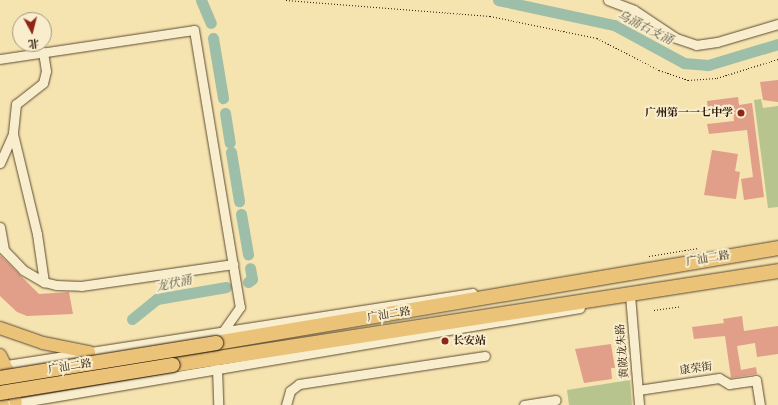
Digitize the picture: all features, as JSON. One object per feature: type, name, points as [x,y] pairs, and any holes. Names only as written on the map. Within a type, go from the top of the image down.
[{"type":"highway","name":"广汕二路","points":[[0,378],[220,337],[556,288],[605,276],[778,248]]},
{"type":"highway","name":"广汕二路","points":[[0,393],[778,271]]},
{"type":"main road","points":[[0,328],[43,343],[89,352]]},
{"type":"main road","points":[[2,362],[14,385],[10,405]]},
{"type":"main road","points":[[0,393],[10,405]]},
{"type":"street","points":[[608,0],[634,10],[676,38],[696,45],[717,42],[778,24]]},
{"type":"street","points":[[2,362],[47,359],[89,352],[220,337],[240,307],[194,30],[52,51]]},
{"type":"street","points":[[0,59],[43,52],[46,71],[43,83],[16,104],[13,134],[37,234],[44,282]]},
{"type":"street","points":[[0,159],[13,134]]},
{"type":"street","points":[[0,227],[2,248],[23,270],[44,282],[81,286],[233,264]]},
{"type":"street","points":[[10,405],[217,368],[561,312],[630,295]]},
{"type":"street","name":"黄陂龙朱路","points":[[630,295],[639,405]]},
{"type":"street","points":[[286,405],[290,391],[299,384],[485,356]]},
{"type":"street","points":[[47,359],[39,365],[38,380],[42,390],[54,397]]},
{"type":"street","points":[[217,368],[218,405]]},
{"type":"street","name":"康荣街","points":[[638,390],[719,378],[729,384],[756,380],[760,405]]},
{"type":"street","points":[[524,405],[556,400]]},
{"type":"path","points":[[286,0],[490,16],[597,38],[660,70],[688,80],[717,78],[778,59]]},
{"type":"path","points":[[649,256],[698,248]]},
{"type":"path","points":[[654,310],[681,306]]},
{"type":"green space","points":[[761,99],[763,108],[778,106],[778,207],[768,208],[754,100]]},
{"type":"green space","points":[[630,380],[632,405],[569,405],[567,390]]},
{"type":"building","points":[[778,80],[778,102],[763,100],[760,82]]},
{"type":"building","points":[[738,97],[739,105],[752,103],[764,197],[744,200],[741,179],[753,177],[747,130],[709,134],[707,124],[734,121],[733,108],[708,111],[707,101]]},
{"type":"building","points":[[712,150],[738,154],[735,171],[740,172],[736,199],[704,195]]},
{"type":"building","points":[[0,255],[39,294],[69,292],[73,314],[27,316],[17,312],[0,296]]},
{"type":"building","points":[[742,316],[744,331],[778,326],[778,354],[757,357],[755,343],[737,346],[741,370],[756,367],[757,374],[731,378],[725,336],[694,339],[692,327],[724,323],[723,319]]},
{"type":"building","points":[[611,344],[615,368],[611,368],[612,379],[584,383],[575,349]]},
{"type":"waterway","name":"龙伏涌","points":[[201,0],[211,23]]},
{"type":"waterway","name":"乌涌右支涌","points":[[498,0],[614,25],[684,63],[708,65],[778,44]]},
{"type":"waterway","name":"龙伏涌","points":[[213,38],[223,98]]},
{"type":"waterway","name":"龙伏涌","points":[[225,113],[230,143]]},
{"type":"waterway","name":"龙伏涌","points":[[231,152],[239,201]]},
{"type":"waterway","name":"龙伏涌","points":[[241,214],[248,254]]},
{"type":"waterway","name":"龙伏涌","points":[[248,282],[252,279],[250,268]]},
{"type":"waterway","name":"龙伏涌","points":[[132,319],[157,299],[226,287]]},
{"type":"place","name":"广州第一一七中学","points":[[741,113]]},
{"type":"place","name":"长安站","points":[[445,341]]}]
